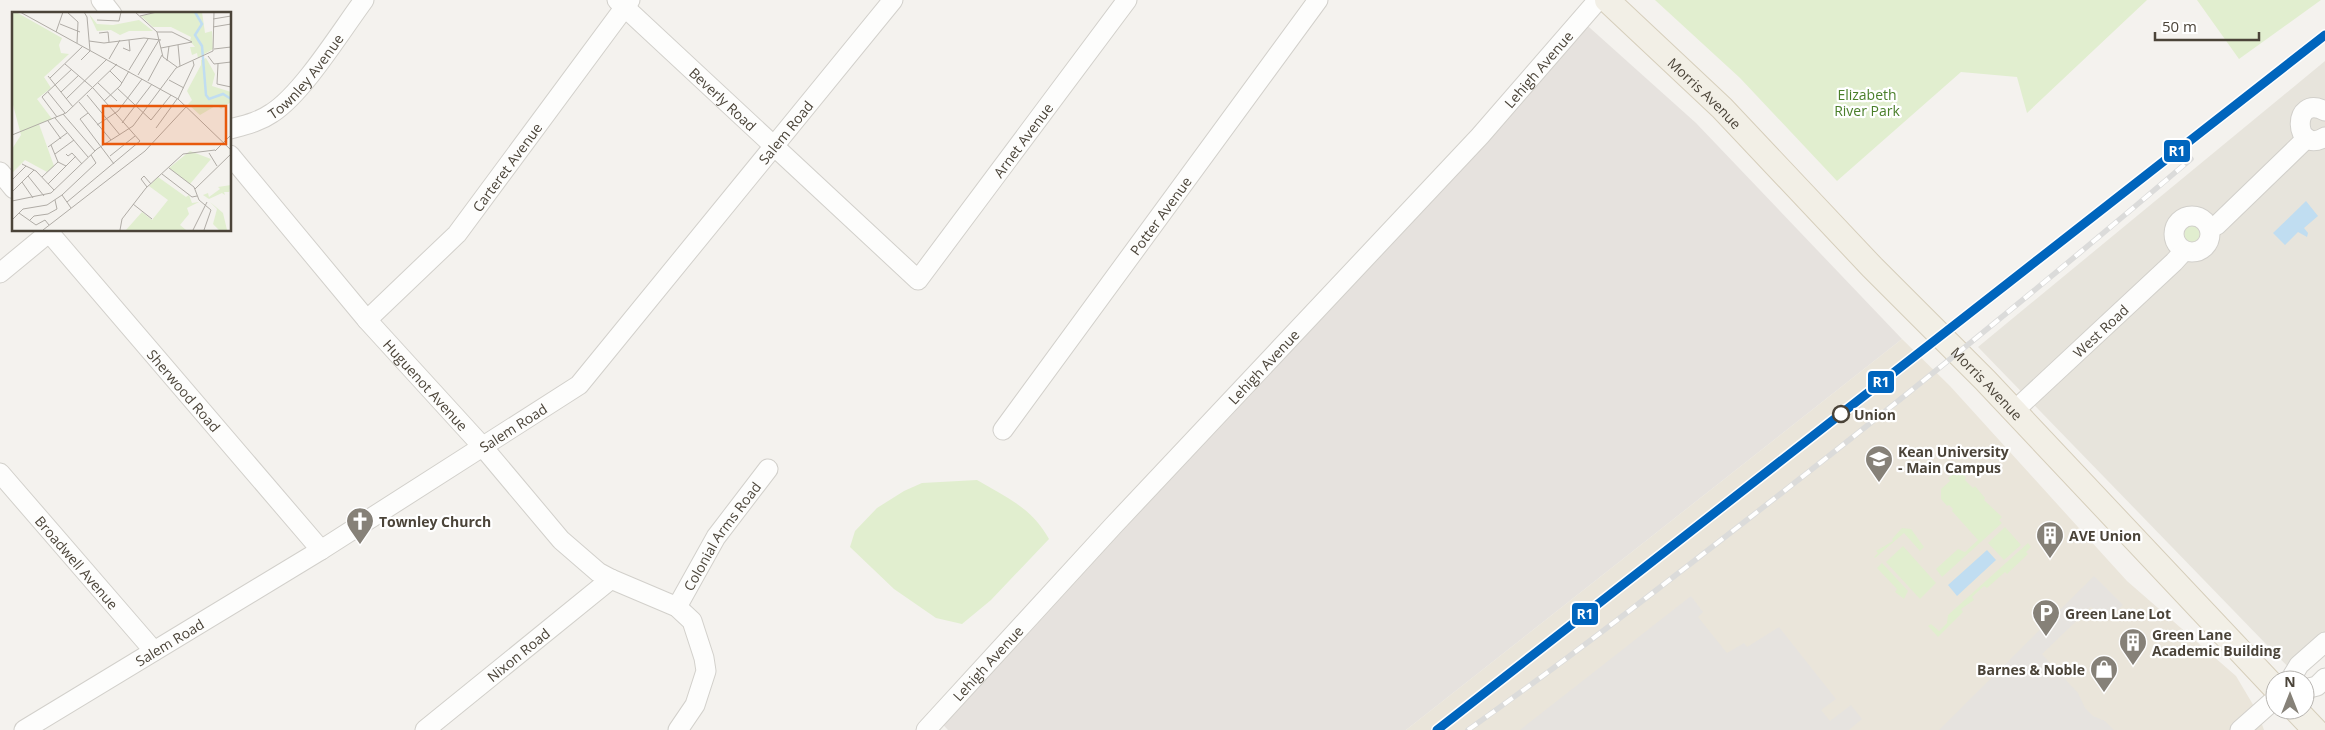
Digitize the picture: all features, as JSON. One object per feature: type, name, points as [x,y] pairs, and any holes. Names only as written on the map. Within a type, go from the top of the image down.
[{"type":"main road","name":"Morris Avenue","points":[[1607,0],[1722,108],[1872,267],[2014,411],[2265,677]]},
{"type":"main road","points":[[2306,720],[2315,730]]},
{"type":"street","points":[[100,0],[110,12]]},
{"type":"street","name":"Townley Avenue","points":[[231,129],[262,119],[274,112],[296,92],[364,0]]},
{"type":"street","name":"Salem Road","points":[[24,730],[321,550],[579,385],[893,0]]},
{"type":"street","name":"Arnet Avenue","points":[[918,280],[1127,0]]},
{"type":"street","name":"Potter Avenue","points":[[1003,430],[1318,0]]},
{"type":"street","name":"Lehigh Avenue","points":[[926,730],[1113,526],[1480,136],[1598,0]]},
{"type":"street","name":"Beverly Road","points":[[624,2],[774,147],[918,280]]},
{"type":"street","name":"Carteret Avenue","points":[[368,320],[457,234],[624,2]]},
{"type":"street","points":[[2210,228],[2217,225],[2316,138],[2300,131],[2302,115],[2310,108],[2325,111]]},
{"type":"street","name":"Huguenot Avenue","points":[[231,156],[368,320],[482,446],[561,540],[576,555],[611,579],[677,607],[692,622],[704,658],[706,671],[695,706],[678,730]]},
{"type":"street","points":[[0,172],[12,187]]},
{"type":"street","points":[[2197,216],[2210,228],[2209,240],[2202,250],[2190,252],[2184,250],[2179,247],[2174,236],[2174,230],[2180,220],[2185,217],[2197,216]]},
{"type":"street","points":[[0,273],[49,231]]},
{"type":"street","name":"Sherwood Road","points":[[49,231],[321,550]]},
{"type":"street","name":"West Road","points":[[2014,411],[2174,262],[2184,250]]},
{"type":"street","name":"Colonial Arms Road","points":[[677,607],[716,538],[768,469]]},
{"type":"street","name":"Broadwell Avenue","points":[[0,473],[154,651]]},
{"type":"street","name":"Nixon Road","points":[[426,730],[611,579]]},
{"type":"street","points":[[2296,670],[2299,665],[2325,642]]},
{"type":"street","points":[[2315,686],[2325,678]]},
{"type":"street","points":[[2240,730],[2265,709]]},
{"type":"shaded area","points":[[1580,19],[1696,123],[1902,339],[1406,730],[948,730],[934,715]]},
{"type":"shaded area","points":[[2325,61],[2325,655],[2308,670],[2291,670],[1978,347]]},
{"type":"shaded area","name":"Kean University - Main Campus","points":[[1902,339],[1950,386],[2127,581],[2236,676],[2258,713],[2264,730],[1406,730]]},
{"type":"shaded area","name":"Green Lane Lot","points":[[2094,576],[2123,605],[2106,621],[2091,607],[2042,654],[2078,693],[2085,708],[2093,716],[2105,721],[2114,730],[1939,730]]},
{"type":"shaded area","points":[[1691,596],[1703,612],[1698,617],[1727,653],[1744,643],[1747,647],[1779,627],[1836,699],[1821,710],[1830,721],[1851,705],[1862,719],[1849,730],[1520,730]]},
{"type":"green space","name":"Elizabeth River Park","points":[[1655,0],[2147,0],[2027,113],[2017,77],[1961,72],[1837,181],[1740,78]]},
{"type":"green space","points":[[2197,0],[2321,0],[2239,59]]},
{"type":"green space","points":[[2192,224],[2199,227],[2202,234],[2199,241],[2192,244],[2185,241],[2182,234],[2185,227]]},
{"type":"green space","points":[[1960,470],[1966,478],[1965,480],[1973,488],[1975,486],[1985,498],[1984,500],[2002,517],[1999,520],[2002,523],[1942,577],[1936,569],[1958,549],[1965,552],[1978,540],[1952,511],[1953,509],[1949,505],[1947,506],[1941,499],[1941,489],[1950,481],[1948,478]]},
{"type":"green space","points":[[977,480],[1026,511],[1035,519],[1049,539],[991,600],[962,624],[936,618],[894,589],[850,547],[855,531],[877,508],[904,491],[922,483]]},
{"type":"green space","points":[[2005,527],[2021,545],[2004,560],[1988,543]]},
{"type":"green space","points":[[1902,528],[1911,529],[1924,547],[1920,551],[1904,533],[1875,558],[1878,553],[1876,551],[1893,541],[1892,539]]},
{"type":"green space","points":[[2028,543],[2031,547],[2026,552],[2028,554],[2007,574],[2005,572],[1987,588],[1984,586],[1972,597],[1974,600],[1961,609],[1963,612],[1938,637],[1928,626],[1931,624],[1939,631],[1947,623],[1948,615]]},
{"type":"green space","points":[[1903,546],[1936,583],[1920,599],[1886,562]]},
{"type":"green space","points":[[1882,563],[1908,591],[1904,599],[1895,592],[1897,589],[1877,568]]},
{"type":"water","points":[[2306,201],[2318,216],[2304,228],[2308,233],[2307,237],[2298,232],[2285,245],[2273,233]]},
{"type":"water","points":[[1987,550],[1996,560],[1957,596],[1948,585]]},
{"type":"railway","points":[[1468,730],[1625,614],[1883,413],[2191,159]]},
{"type":"railway","points":[[1513,670],[2013,279]]},
{"type":"transit line","name":"R1","points":[[1437,730],[2325,35]]},
{"type":"place","name":"Union","points":[[1841,414]]},
{"type":"place","name":"Kean University - Main Campus","points":[[1879,483]]},
{"type":"place","name":"Townley Church","points":[[360,545]]},
{"type":"place","name":"AVE Union","points":[[2050,559]]},
{"type":"place","name":"Green Lane Lot","points":[[2046,637]]},
{"type":"place","name":"Green Lane Academic Building","points":[[2133,666]]},
{"type":"place","name":"Barnes & Noble","points":[[2104,693]]}]
